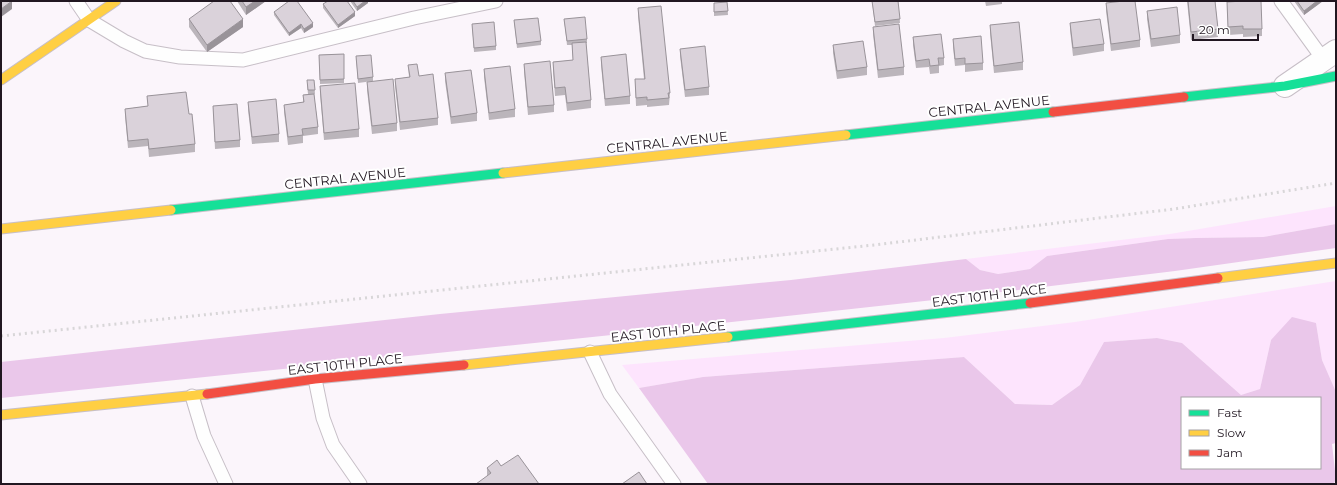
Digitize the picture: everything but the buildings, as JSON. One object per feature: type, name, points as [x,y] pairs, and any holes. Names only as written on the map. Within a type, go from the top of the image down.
[{"type":"street","points":[[1,80],[116,1]]},
{"type":"street","points":[[1285,86],[1332,62]]},
{"type":"street","name":"CENTRAL AVENUE","points":[[1,229],[1285,86]]},
{"type":"street","name":"EAST 10TH PLACE","points":[[1,415],[192,396],[315,379],[590,352],[999,307],[1336,263]]},
{"type":"lane","points":[[76,1],[89,20],[124,41],[145,51],[180,57],[243,60],[414,18],[496,1]]},
{"type":"lane","points":[[1281,1],[1332,62]]},
{"type":"lane","points":[[590,352],[610,394],[674,484]]},
{"type":"lane","points":[[315,379],[323,418],[333,445],[360,484]]},
{"type":"lane","points":[[192,396],[204,436],[226,484]]},
{"type":"shaded area","points":[[1336,206],[1336,224],[1263,237],[1168,239],[1047,256],[1030,269],[998,274],[980,270],[966,259],[1170,234]]},
{"type":"shaded area","points":[[1336,224],[1336,248],[1175,271],[952,298],[602,336],[1,398],[1,362],[440,314],[791,280],[966,259],[980,270],[998,274],[1030,269],[1047,256],[1168,239],[1263,237]]},
{"type":"shaded area","points":[[1336,281],[1336,392],[1322,360],[1316,323],[1271,340],[1260,389],[1241,395],[1182,343],[1157,338],[1104,342],[1080,385],[1052,405],[1015,404],[964,357],[703,377],[639,388],[622,365],[944,338],[1075,322]]},
{"type":"shaded area","points":[[1292,317],[1316,323],[1322,360],[1336,392],[1336,443],[1332,444],[1336,480],[1333,484],[708,484],[639,388],[703,377],[964,357],[1015,404],[1052,405],[1080,385],[1104,342],[1157,338],[1182,343],[1241,395],[1260,389],[1271,340]]},
{"type":"railway","points":[[1,336],[874,245],[1174,209],[1336,183]]},
{"type":"traffic: fast","points":[[1184,97],[1285,86],[1336,76]]},
{"type":"traffic: fast","points":[[846,135],[1053,112]]},
{"type":"traffic: fast","points":[[171,210],[503,173]]},
{"type":"traffic: fast","points":[[728,337],[1030,303]]},
{"type":"traffic: slow","points":[[1,80],[116,1]]},
{"type":"traffic: slow","points":[[503,173],[846,135]]},
{"type":"traffic: slow","points":[[1,229],[171,210]]},
{"type":"traffic: slow","points":[[1218,278],[1336,263]]},
{"type":"traffic: slow","points":[[464,365],[728,337]]},
{"type":"traffic: slow","points":[[1,415],[207,394]]},
{"type":"traffic: jam","points":[[1053,112],[1184,97]]},
{"type":"traffic: jam","points":[[1030,303],[1218,278]]},
{"type":"traffic: jam","points":[[207,394],[315,379],[464,365]]}]
